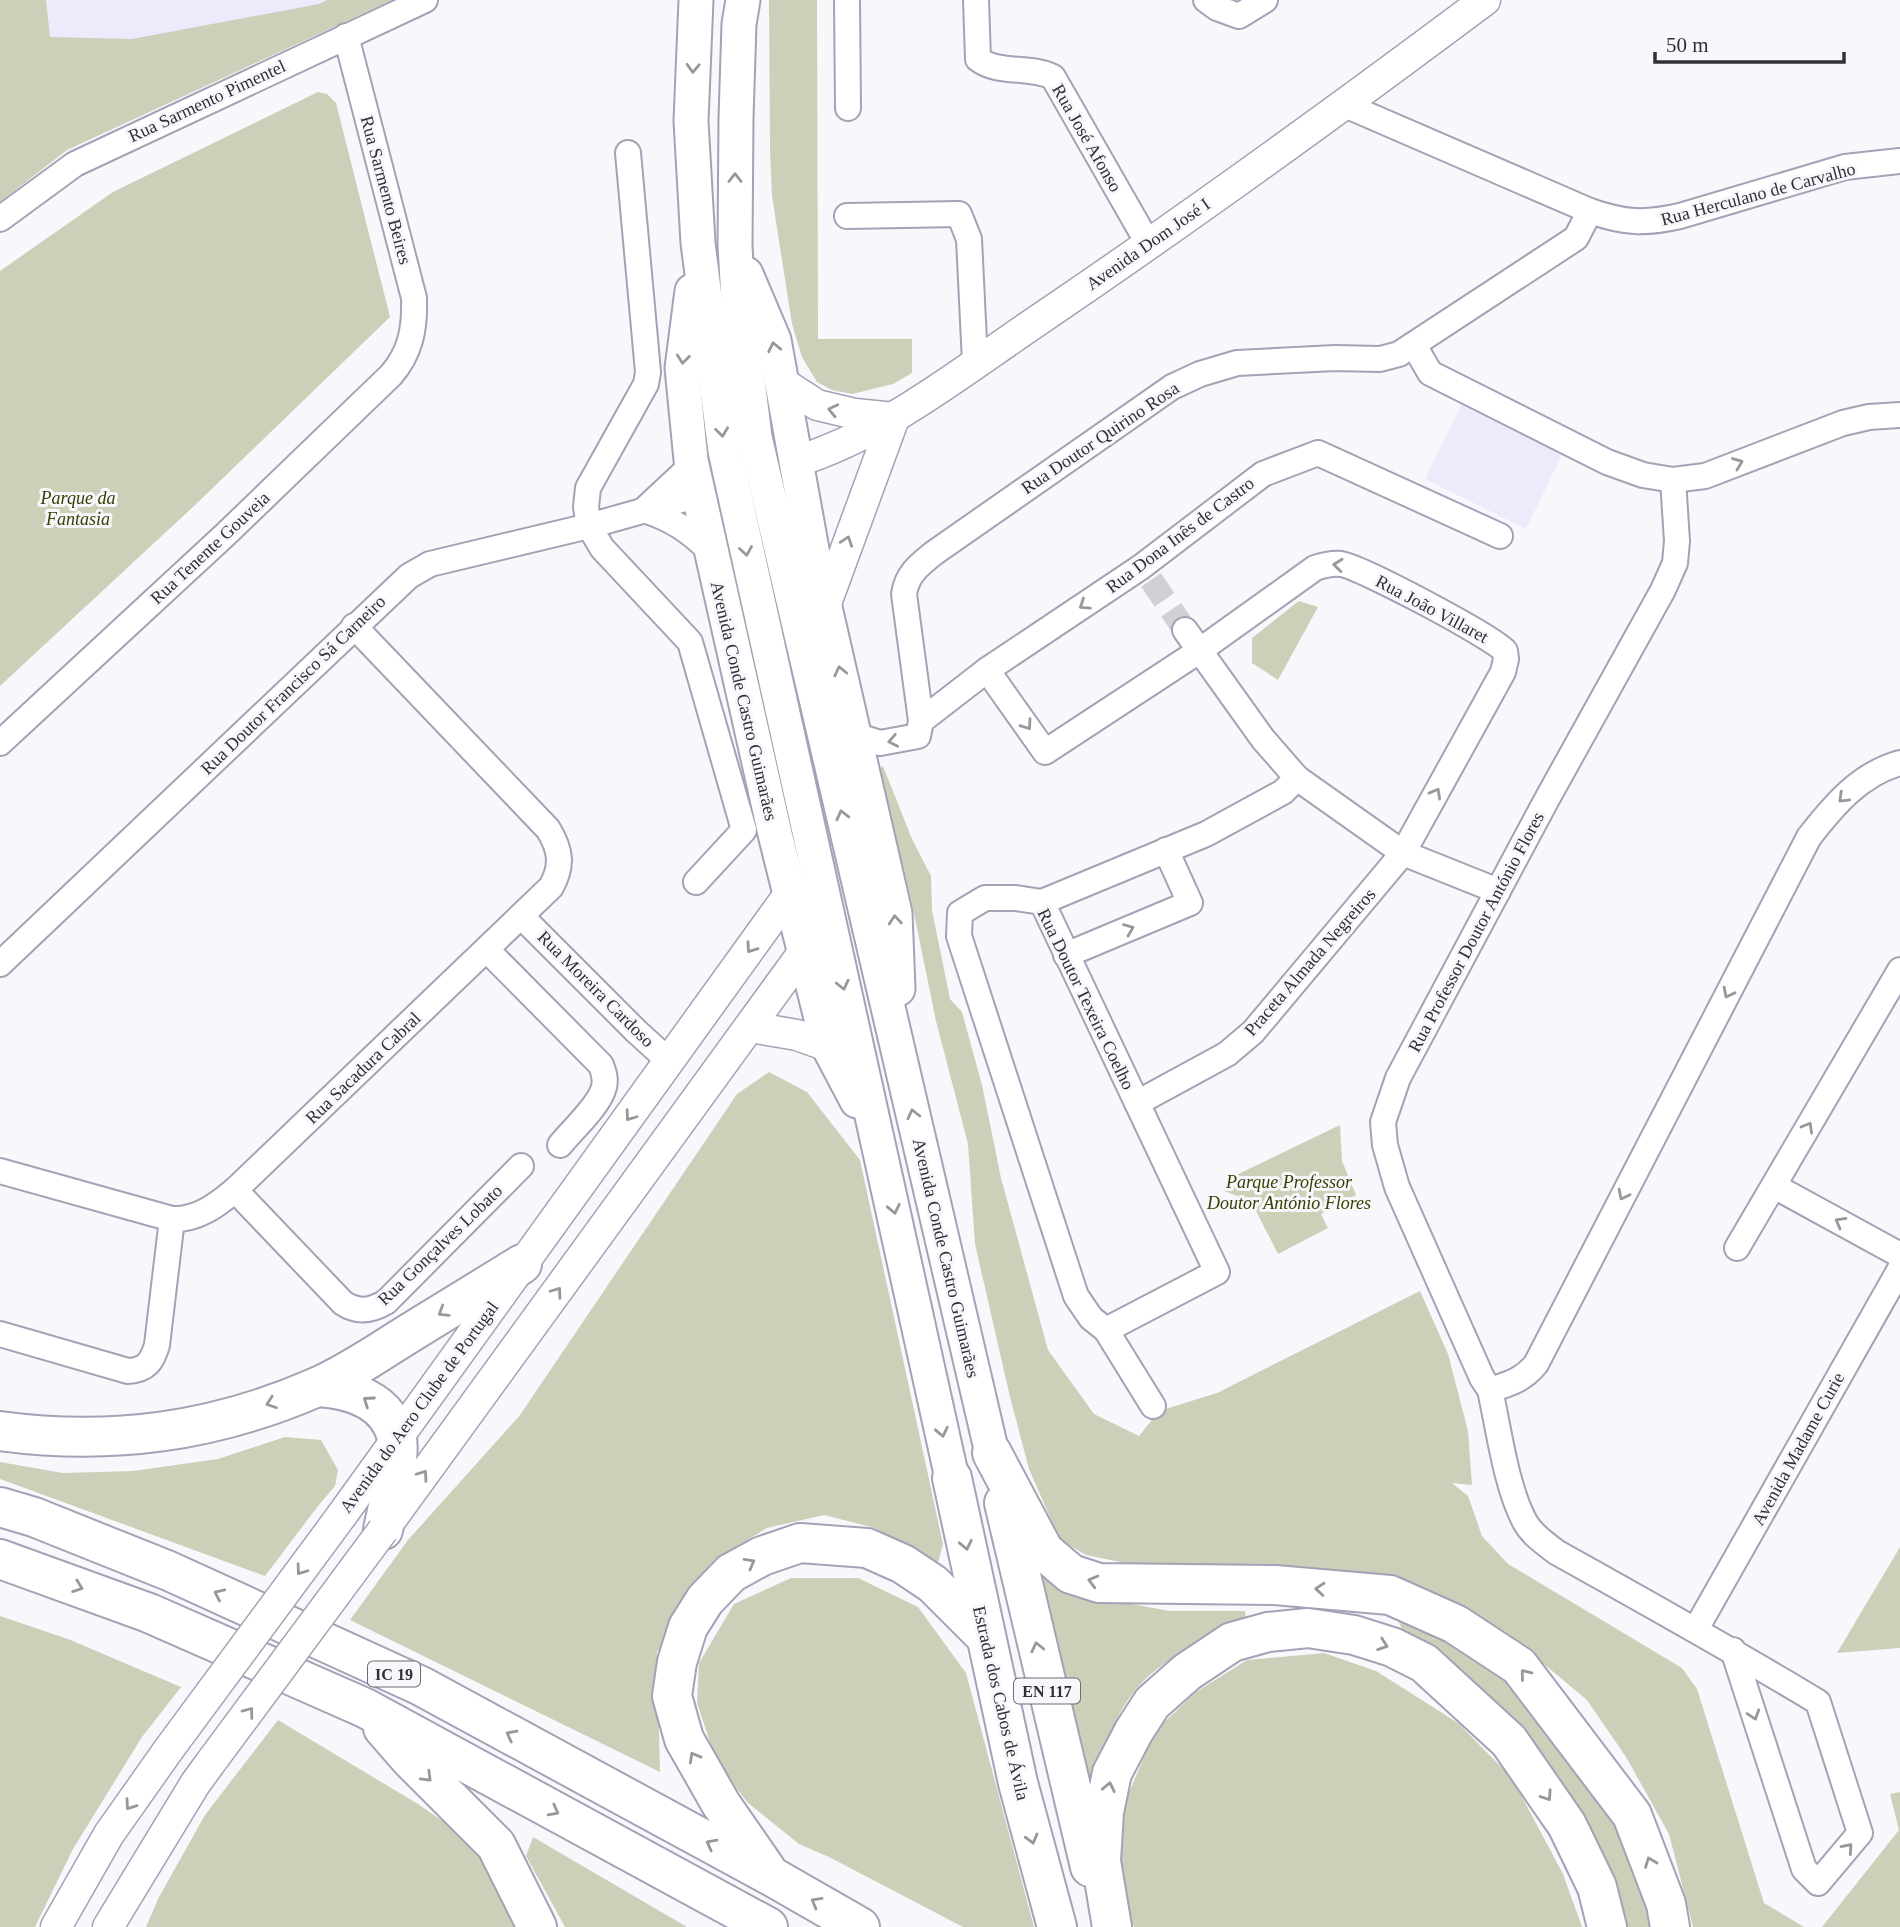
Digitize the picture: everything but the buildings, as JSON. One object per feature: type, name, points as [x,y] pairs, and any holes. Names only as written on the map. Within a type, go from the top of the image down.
[{"type":"highway","points":[[0,1431],[49,1437],[142,1435],[192,1428],[225,1419],[317,1387],[365,1361],[522,1264]]},
{"type":"highway","points":[[317,1387],[343,1389],[368,1399],[383,1412],[397,1439],[397,1458],[383,1530]]},
{"type":"highway","points":[[992,1454],[1044,1551],[1071,1574],[1099,1583],[1275,1585],[1390,1595],[1455,1624],[1519,1666],[1632,1815],[1666,1904],[1670,1927]]},
{"type":"highway","name":"EN 117","points":[[992,1454],[1076,1815],[1106,1927]]},
{"type":"highway","name":"Estrada dos Cabos de Ávila","points":[[952,1478],[1018,1783],[1057,1927]]},
{"type":"highway","name":"IC 19","points":[[0,1507],[34,1517],[169,1571],[421,1686],[860,1927]]},
{"type":"highway","points":[[771,1876],[721,1804],[684,1739],[672,1696],[677,1662],[688,1627],[705,1600],[731,1573],[762,1556],[800,1543],[867,1548],[902,1564],[933,1584],[986,1637]]},
{"type":"highway","name":"IC 19","points":[[0,1559],[149,1613],[365,1708],[768,1927]]},
{"type":"highway","points":[[1112,1927],[1101,1861],[1104,1812],[1112,1773],[1152,1703],[1187,1672],[1232,1642],[1268,1632],[1308,1628],[1354,1635],[1392,1647],[1424,1663],[1509,1741],[1566,1825],[1597,1887],[1607,1927]]},
{"type":"highway","points":[[365,1708],[410,1759],[496,1846],[537,1927]]},
{"type":"main road","name":"Avenida Conde Castro Guimarães","points":[[696,0],[691,121],[698,243],[725,451],[747,562],[952,1478]]},
{"type":"main road","name":"Avenida Conde Castro Guimarães","points":[[743,0],[739,24],[735,246],[738,299],[755,437],[992,1454]]},
{"type":"main road","name":"Avenida Conde Castro Guimarães","points":[[698,243],[682,368],[696,480],[710,552],[828,1045],[879,1143]]},
{"type":"main road","name":"Avenida Conde Castro Guimarães","points":[[735,246],[774,340],[795,462],[825,606],[895,914],[901,1062]]},
{"type":"main road","points":[[696,480],[732,484],[795,462]]},
{"type":"main road","points":[[805,950],[881,854]]},
{"type":"main road","points":[[783,861],[858,881]]},
{"type":"street","name":"Rua Sarmento Pimentel","points":[[0,219],[75,164],[425,0]]},
{"type":"street","points":[[847,0],[848,108]]},
{"type":"street","name":"Rua José Afonso","points":[[976,0],[978,59],[988,66],[1041,71],[1053,77],[1149,245]]},
{"type":"street","points":[[1206,0],[1217,8],[1239,16],[1265,0]]},
{"type":"street","name":"Avenida Dom José I","points":[[795,462],[819,455],[894,418],[1149,245],[1345,105],[1485,0]]},
{"type":"street","name":"Rua Sarmento Beires","points":[[346,36],[414,298],[414,323],[410,345]]},
{"type":"street","name":"Rua Herculano de Carvalho","points":[[1345,105],[1590,211],[1632,222],[1653,222],[1681,216],[1846,167],[1900,161]]},
{"type":"street","points":[[589,526],[586,507],[588,488],[646,384],[648,372],[628,153]]},
{"type":"street","points":[[1590,211],[1576,238],[1414,345],[1430,373],[1607,462],[1643,475],[1672,480],[1706,476],[1843,423],[1868,417],[1900,415]]},
{"type":"street","points":[[847,216],[959,214],[969,239],[975,362]]},
{"type":"street","name":"Rua Tenente Gouveia","points":[[3,738],[226,534],[347,418],[397,368],[410,345]]},
{"type":"street","name":"Rua Doutor Quirino Rosa","points":[[921,721],[904,594],[905,582],[925,560],[1172,387],[1200,374],[1237,363],[1335,358],[1380,359],[1399,354],[1414,345]]},
{"type":"street","points":[[780,381],[817,405],[855,414],[894,418],[825,606]]},
{"type":"street","name":"Rua Dona Inês de Castro","points":[[854,735],[880,743],[918,736],[921,721],[987,670],[1146,573],[1262,474],[1318,453],[1500,536]]},
{"type":"street","name":"Rua Doutor Francisco Sá Carneiro","points":[[0,964],[409,576],[430,564],[644,510],[696,480]]},
{"type":"street","name":"Rua Professor Doutor António Flores","points":[[1672,480],[1677,541],[1675,563],[1663,590],[1398,1078],[1383,1122],[1385,1145],[1397,1187],[1490,1390],[1517,1503],[1526,1524],[1556,1552],[1733,1650],[1818,1702],[1860,1833],[1818,1883],[1804,1869],[1733,1650]]},
{"type":"street","points":[[644,510],[667,517],[682,526],[710,552]]},
{"type":"street","name":"Avenida Conde Castro Guimarães","points":[[589,526],[602,548],[690,642],[744,830],[696,882]]},
{"type":"street","name":"Rua João Villaret","points":[[987,670],[1045,751],[1199,651],[1315,568],[1328,564],[1357,569],[1499,644],[1505,651],[1503,673],[1404,853]]},
{"type":"street","name":"Rua Sacadura Cabral","points":[[172,1219],[191,1218],[203,1213],[235,1190],[544,897],[557,877],[560,860],[556,842],[548,829],[355,626]]},
{"type":"street","points":[[1185,630],[1262,739],[1297,778],[1404,853],[1498,891]]},
{"type":"street","points":[[1490,1390],[1516,1382],[1527,1375],[1536,1364],[1809,837],[1846,793],[1886,767],[1900,763]]},
{"type":"street","points":[[1042,902],[1206,834],[1283,792],[1297,778]]},
{"type":"street","points":[[1066,955],[1190,903],[1166,850]]},
{"type":"street","name":"Praceta Almada Negreiros","points":[[1137,1103],[1227,1054],[1253,1032],[1404,853]]},
{"type":"street","name":"Avenida do Aero Clube de Portugal","points":[[55,1927],[109,1834],[169,1749],[342,1515],[790,893]]},
{"type":"street","name":"Rua Doutor Texeira Coelho","points":[[1106,1330],[1217,1272],[1042,902],[1016,898],[985,898],[960,913],[958,936],[1076,1296],[1091,1318],[1106,1330],[1153,1406]]},
{"type":"street","name":"Rua Moreira Cardoso","points":[[522,917],[669,1061]]},
{"type":"street","points":[[486,950],[601,1065],[605,1086],[600,1098],[560,1145]]},
{"type":"street","points":[[108,1927],[195,1784],[805,950]]},
{"type":"street","points":[[1737,1248],[1900,970]]},
{"type":"street","points":[[750,1027],[797,1035],[828,1045]]},
{"type":"street","points":[[669,1061],[706,1088]]},
{"type":"street","name":"Rua Gonçalves Lobato","points":[[235,1190],[343,1303],[352,1309],[368,1310],[386,1302],[522,1166]]},
{"type":"street","points":[[0,1171],[172,1219],[156,1345],[150,1363],[144,1368],[128,1371],[0,1334]]},
{"type":"street","points":[[1774,1186],[1900,1255]]},
{"type":"street","name":"Avenida Madame Curie","points":[[1696,1629],[1900,1269]]},
{"type":"shaded area","points":[[0,0],[392,0],[67,150],[0,202]]},
{"type":"shaded area","points":[[1461,405],[1562,455],[1526,529],[1425,479]]},
{"type":"green space","points":[[0,0],[46,0],[50,37],[132,39],[319,4],[327,0],[392,0],[67,150],[0,202]]},
{"type":"green space","points":[[769,0],[817,0],[818,339],[912,339],[912,373],[893,384],[852,394],[832,390],[817,382],[802,357],[792,324],[772,196]]},
{"type":"green space","name":"Parque da Fantasia","points":[[318,92],[327,94],[336,103],[390,317],[194,506],[0,686],[0,271],[113,192]]},
{"type":"green space","points":[[1299,601],[1318,607],[1278,680],[1252,663],[1252,638]]},
{"type":"green space","points":[[883,766],[912,839],[931,876],[932,910],[950,999],[962,1012],[982,1085],[1001,1178],[1048,1350],[1094,1414],[1139,1436],[1159,1411],[1217,1393],[1420,1291],[1448,1354],[1468,1431],[1472,1485],[1452,1483],[1468,1496],[1482,1536],[1508,1564],[1682,1668],[1697,1689],[1764,1903],[1804,1927],[1693,1927],[1669,1834],[1626,1757],[1587,1700],[1539,1660],[1398,1581],[1130,1564],[1086,1555],[1060,1540],[1029,1469],[975,1244],[968,1144],[936,1021],[911,899],[879,769]]},
{"type":"green space","points":[[769,1072],[807,1092],[860,1160],[943,1544],[937,1566],[875,1528],[824,1515],[767,1528],[725,1554],[657,1652],[660,1772],[350,1620],[408,1540],[520,1415],[737,1094]]},
{"type":"green space","name":"Parque Professor Doutor António Flores","points":[[1340,1125],[1342,1161],[1356,1195],[1321,1214],[1328,1228],[1278,1254],[1251,1201],[1224,1191],[1226,1180]]},
{"type":"green space","points":[[285,1437],[321,1440],[338,1470],[335,1486],[265,1576],[0,1479],[0,1462],[63,1473],[133,1471],[218,1459]]},
{"type":"green space","points":[[1900,1547],[1900,1648],[1837,1653]]},
{"type":"green space","points":[[1048,1573],[1110,1600],[1170,1611],[1245,1611],[1246,1625],[1179,1654],[1137,1688],[1120,1712],[1087,1780],[1043,1577]]},
{"type":"green space","points":[[791,1578],[858,1578],[918,1607],[966,1673],[1034,1927],[963,1927],[799,1844],[748,1803],[717,1763],[697,1703],[699,1663],[734,1604]]},
{"type":"green space","points":[[1394,1610],[1485,1657],[1564,1745],[1630,1847],[1652,1927],[1626,1927],[1612,1884],[1408,1644]]},
{"type":"green space","points":[[0,1616],[68,1639],[181,1687],[142,1737],[73,1849],[35,1927],[0,1927]]},
{"type":"green space","points":[[1324,1653],[1376,1671],[1458,1723],[1512,1778],[1563,1874],[1582,1927],[1134,1927],[1125,1907],[1121,1856],[1125,1802],[1155,1731],[1196,1692],[1247,1660]]},
{"type":"green space","points":[[278,1720],[418,1804],[466,1837],[498,1880],[521,1927],[146,1927],[159,1897],[205,1815]]},
{"type":"green space","points":[[1900,1792],[1900,1927],[1822,1927],[1899,1830],[1890,1794]]},
{"type":"green space","points":[[533,1837],[687,1927],[565,1927],[526,1856]]},
{"type":"tunnel","points":[[1151,580],[1185,630]]}]
